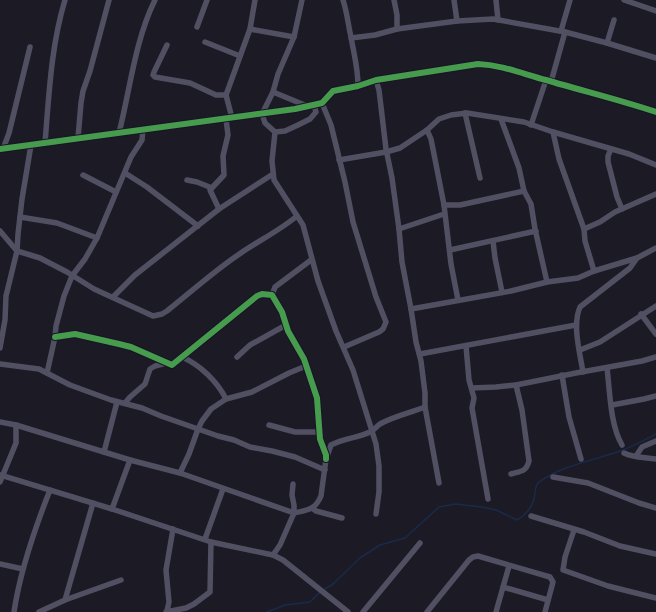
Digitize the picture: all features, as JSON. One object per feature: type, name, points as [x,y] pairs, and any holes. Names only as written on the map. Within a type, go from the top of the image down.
[{"type":"street","points":[[45,143],[47,110],[55,44],[65,0]]},
{"type":"street","points":[[78,138],[83,90],[109,0]]},
{"type":"street","points":[[119,133],[137,53],[154,0]]},
{"type":"street","points":[[197,27],[207,0]]},
{"type":"street","points":[[219,209],[210,190],[224,175],[223,156],[228,135],[229,118],[226,95],[250,29],[255,0]]},
{"type":"street","points":[[262,114],[273,92],[278,74],[294,37],[302,0]]},
{"type":"street","points":[[343,0],[349,21],[351,38],[357,63],[358,86]]},
{"type":"street","points":[[394,0],[397,15],[397,30]]},
{"type":"street","points":[[454,0],[457,21]]},
{"type":"street","points":[[496,0],[498,20]]},
{"type":"street","points":[[531,124],[548,81],[563,32],[570,0]]},
{"type":"street","points":[[624,0],[656,11]]},
{"type":"street","points":[[351,38],[457,21],[498,20],[563,32],[608,43],[656,58]]},
{"type":"street","points":[[608,43],[614,20]]},
{"type":"street","points":[[250,29],[294,37]]},
{"type":"street","points":[[205,42],[240,56]]},
{"type":"street","points":[[167,45],[154,72],[153,75],[155,77],[190,83],[216,95],[226,95]]},
{"type":"street","points":[[2,149],[9,133],[30,47]]},
{"type":"street","points":[[2,149],[295,109],[322,103],[333,91],[358,86],[376,80],[478,64],[490,64],[509,68],[548,81],[656,112]]},
{"type":"street","points":[[376,80],[399,229],[406,290],[420,354],[425,393],[425,408],[439,483]]},
{"type":"street","points":[[273,92],[307,106]]},
{"type":"street","points":[[322,103],[331,124],[353,222],[376,297],[386,322],[384,329],[379,332],[344,347]]},
{"type":"street","points":[[275,132],[285,131],[310,119],[316,112],[314,105]]},
{"type":"street","points":[[339,160],[386,152],[400,148],[427,130],[439,119],[464,113],[516,120],[531,124],[553,132],[629,154],[656,165]]},
{"type":"street","points":[[464,113],[480,178]]},
{"type":"street","points":[[262,114],[266,123],[275,132]]},
{"type":"street","points":[[501,119],[518,168],[524,191],[531,204],[547,282]]},
{"type":"street","points":[[47,373],[56,326],[64,296],[72,276],[85,259],[97,238],[131,157],[142,140],[143,129]]},
{"type":"street","points":[[427,130],[431,139],[444,205],[453,278],[458,300]]},
{"type":"street","points":[[275,132],[272,152],[273,174],[276,184],[303,225],[311,260],[353,370],[371,432],[376,444],[379,466],[379,492],[376,514]]},
{"type":"street","points":[[553,132],[559,159],[584,229],[585,241],[594,271]]},
{"type":"street","points":[[0,348],[6,296],[17,250],[24,186],[31,145]]},
{"type":"street","points":[[611,149],[608,156],[608,162],[617,197],[622,209]]},
{"type":"street","points":[[125,173],[148,187],[198,226]]},
{"type":"street","points":[[113,297],[136,275],[219,209],[273,174]]},
{"type":"street","points":[[83,176],[116,192]]},
{"type":"street","points":[[187,180],[212,188]]},
{"type":"street","points":[[444,205],[460,205],[524,191]]},
{"type":"street","points":[[584,229],[600,222],[615,212],[656,194]]},
{"type":"street","points":[[399,229],[444,214]]},
{"type":"street","points":[[0,231],[17,250],[40,258],[67,272],[94,289],[154,316],[162,314],[197,288],[220,267],[276,232],[297,216]]},
{"type":"street","points":[[20,217],[57,223],[97,238]]},
{"type":"street","points":[[450,250],[536,231]]},
{"type":"street","points":[[494,241],[495,258],[502,292]]},
{"type":"street","points":[[411,309],[547,282],[578,278],[594,271],[636,258],[656,248]]},
{"type":"street","points":[[583,372],[576,325],[577,312],[580,307],[630,268],[636,258]]},
{"type":"street","points":[[272,295],[275,287],[311,260]]},
{"type":"street","points":[[0,291],[6,296]]},
{"type":"street","points":[[55,337],[75,334],[119,344],[136,349],[172,365],[257,296],[262,294],[272,295]]},
{"type":"street","points":[[272,295],[282,312],[286,325],[304,359],[317,398],[319,432],[326,459]]},
{"type":"street","points":[[580,350],[600,342],[641,314],[656,306]]},
{"type":"street","points":[[641,314],[656,334]]},
{"type":"street","points":[[237,357],[250,345],[286,325]]},
{"type":"street","points":[[420,354],[576,325]]},
{"type":"street","points":[[466,346],[469,380],[474,398],[472,408],[488,500]]},
{"type":"street","points":[[182,357],[195,363],[221,389],[226,398]]},
{"type":"street","points":[[472,388],[516,385],[656,357]]},
{"type":"street","points":[[125,403],[145,384],[150,369],[166,363]]},
{"type":"street","points":[[0,364],[36,369],[76,388],[118,402],[142,408],[250,447],[286,454],[325,470]]},
{"type":"street","points":[[180,473],[198,429],[211,409],[226,398],[252,392],[306,366]]},
{"type":"street","points":[[607,368],[617,438],[622,445]]},
{"type":"street","points":[[562,375],[569,417],[581,459]]},
{"type":"street","points":[[511,474],[525,470],[529,461],[522,410],[516,385]]},
{"type":"street","points":[[612,405],[656,396]]},
{"type":"street","points":[[104,452],[118,402]]},
{"type":"street","points":[[0,422],[16,425],[130,460],[180,473],[294,513],[317,505],[321,496],[326,459],[331,445],[343,439],[371,432],[380,424],[390,419],[425,408]]},
{"type":"street","points":[[0,482],[1,475],[16,443],[16,425]]},
{"type":"street","points":[[269,425],[295,432],[319,432]]},
{"type":"street","points":[[636,456],[642,447],[656,441]]},
{"type":"street","points":[[624,453],[630,456],[644,456],[656,459]]},
{"type":"street","points":[[112,508],[130,460]]},
{"type":"street","points":[[1,475],[112,508],[211,542],[273,556],[283,560],[348,612]]},
{"type":"street","points":[[553,477],[588,483],[656,508]]},
{"type":"street","points":[[273,556],[280,545],[294,513],[292,495],[293,484]]},
{"type":"street","points":[[205,539],[223,489]]},
{"type":"street","points":[[14,612],[23,569],[40,515],[50,490]]},
{"type":"street","points":[[65,600],[93,503]]},
{"type":"street","points":[[312,508],[316,511],[342,518]]},
{"type":"street","points":[[531,516],[620,546],[656,554]]},
{"type":"street","points":[[173,529],[166,570],[169,602],[166,612],[186,608],[210,592],[211,542]]},
{"type":"street","points":[[574,530],[565,557],[563,570],[608,586],[656,598]]},
{"type":"street","points":[[363,612],[420,543]]},
{"type":"street","points":[[427,612],[456,575],[473,557],[478,556],[550,577],[553,582],[545,612]]},
{"type":"street","points":[[0,564],[23,569]]},
{"type":"street","points":[[496,612],[509,566]]},
{"type":"street","points":[[39,612],[65,600],[121,580]]},
{"type":"street","points":[[503,587],[548,600]]},
{"type":"waterway","points":[[323,590],[333,584],[360,558],[380,545],[405,538],[439,507],[455,504],[482,507],[496,510],[517,520],[530,508],[534,499],[536,486],[542,480],[569,467],[637,444],[656,434]]},
{"type":"waterway","points":[[267,612],[285,605],[310,602],[320,592]]},
{"type":"cycle path","points":[[0,149],[295,109],[322,103],[333,91],[358,86],[376,80],[478,64],[512,70],[656,112]]},
{"type":"cycle path","points":[[55,337],[75,334],[119,344],[131,347],[172,365],[257,296],[262,294],[272,295],[282,312],[288,331],[304,359],[317,398],[320,439],[326,459]]}]
